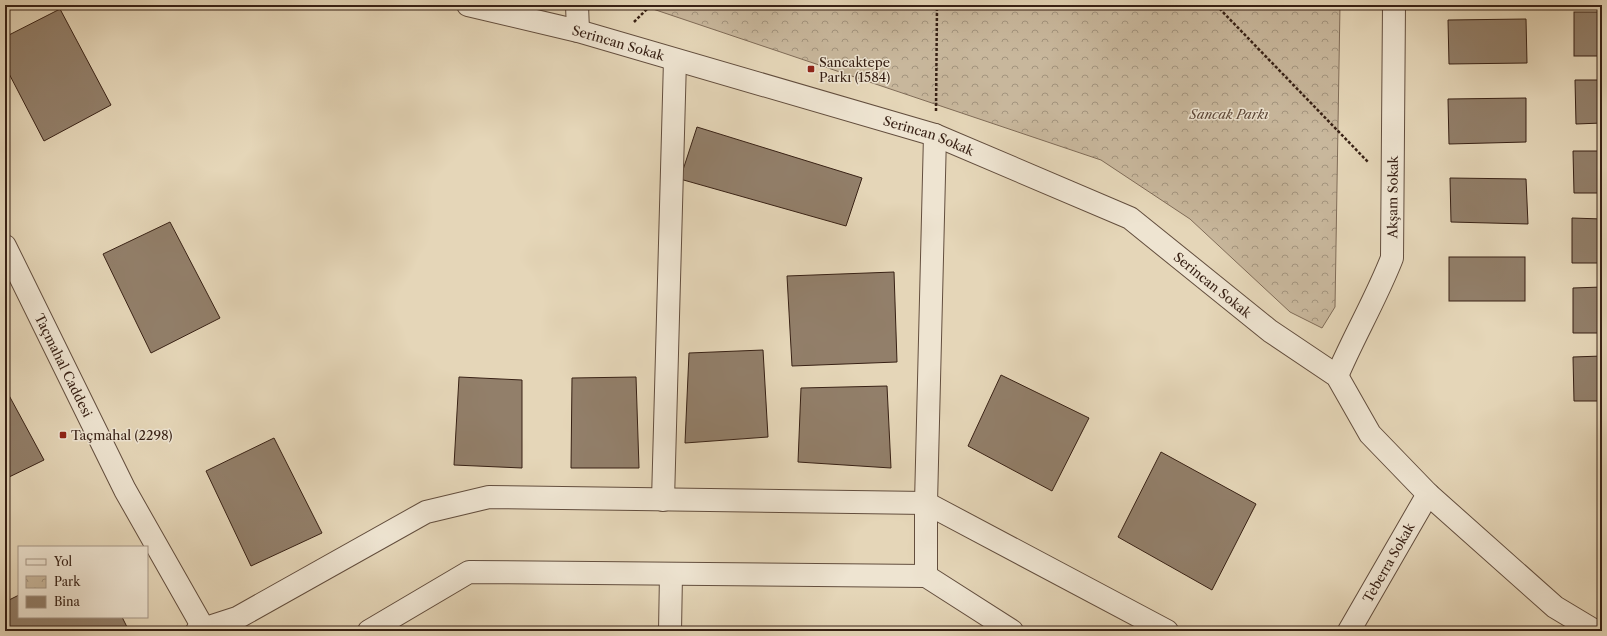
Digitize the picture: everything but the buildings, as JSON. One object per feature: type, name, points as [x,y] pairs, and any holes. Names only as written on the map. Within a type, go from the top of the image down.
[{"type":"street","name":"Serincan Sokak","points":[[468,5],[578,31],[935,135],[1130,218],[1270,331],[1337,376]]},
{"type":"street","points":[[577,5],[578,31]]},
{"type":"street","name":"Akşam Sokak","points":[[1337,376],[1349,348],[1378,294],[1392,258],[1394,5]]},
{"type":"street","points":[[663,500],[675,60]]},
{"type":"street","points":[[926,576],[926,503],[935,135]]},
{"type":"street","name":"Taçmahal Caddesi","points":[[5,246],[125,490],[202,630]]},
{"type":"street","points":[[1337,376],[1370,434],[1428,494],[1555,607],[1597,626]]},
{"type":"street","name":"Teberra Sokak","points":[[1349,631],[1428,494]]},
{"type":"street","points":[[202,630],[237,618],[426,512],[489,497],[926,503],[1167,631]]},
{"type":"street","points":[[369,631],[469,572],[926,576],[1012,631]]},
{"type":"street","points":[[670,631],[671,574]]},
{"type":"path","points":[[935,135],[937,5]]},
{"type":"path","points":[[1216,5],[1393,187]]},
{"type":"green space","name":"Sancak Parkı","points":[[641,5],[1340,5],[1335,307],[1322,328],[1290,312],[1190,219],[1101,160]]},
{"type":"place","name":"Sancaktepe Parkı (1584)","points":[[811,69]]},
{"type":"place","name":"Taçmahal (2298)","points":[[63,435]]}]
